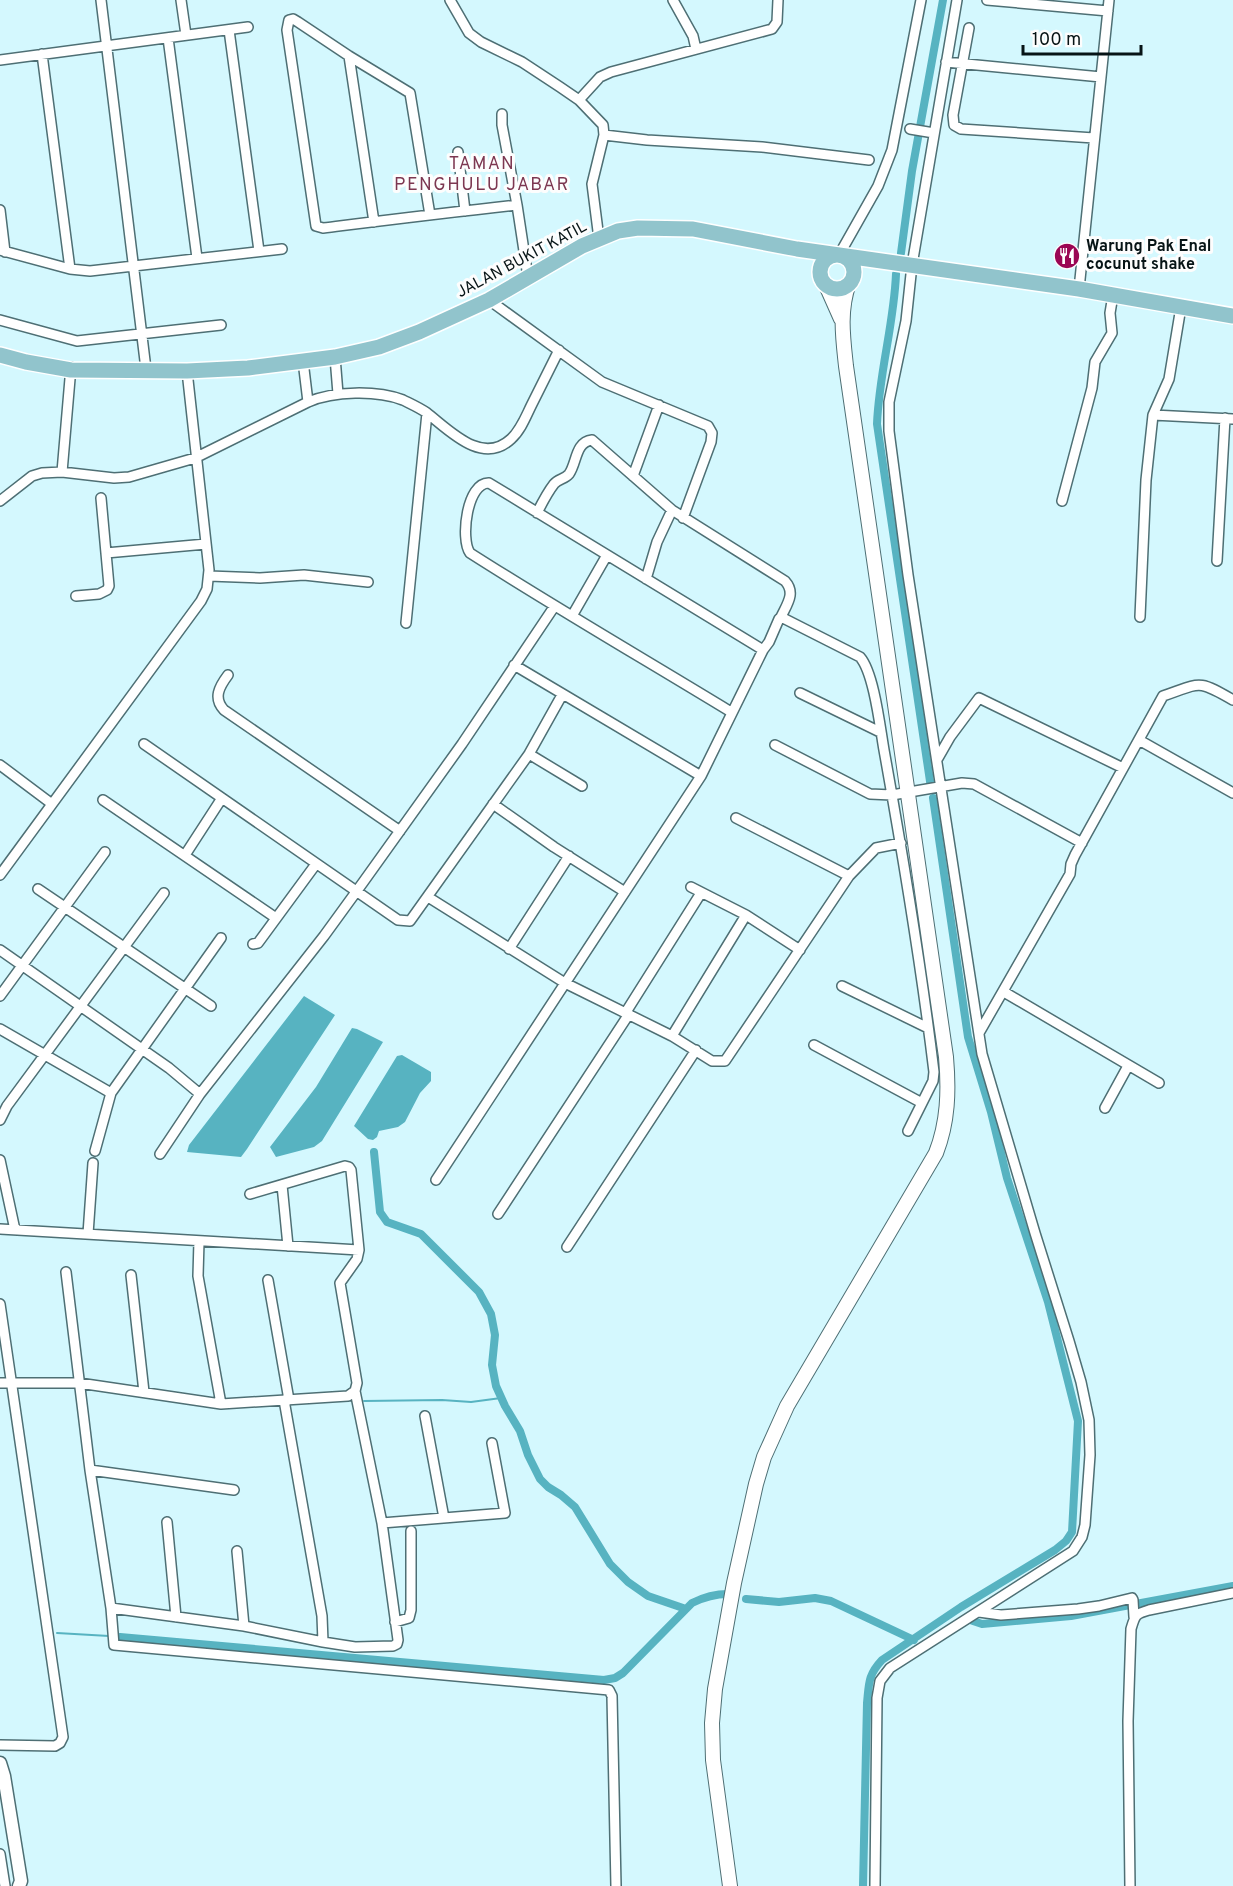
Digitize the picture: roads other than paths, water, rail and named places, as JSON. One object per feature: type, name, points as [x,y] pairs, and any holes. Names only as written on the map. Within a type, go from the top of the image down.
[{"type":"main road","name":"JALAN BUKIT KATIL","points":[[0,355],[26,362],[90,369],[187,371],[248,368],[335,357],[379,347],[419,332],[489,300],[582,246],[618,231],[638,228],[693,229],[797,249],[882,261]]},
{"type":"main road","points":[[797,249],[809,260],[823,281],[834,299],[842,321]]},
{"type":"main road","points":[[730,1886],[713,1760],[712,1722],[715,1689],[734,1583],[756,1484],[764,1457],[787,1406],[928,1169],[943,1137],[948,1088],[946,1057],[846,366],[842,321],[845,299],[851,281],[854,268],[844,256],[839,255],[830,257],[823,263],[820,273],[823,281],[834,288],[845,287],[851,281],[872,264],[882,261],[1079,289],[1233,316]]},
{"type":"main road","name":"JALAN BUKIT KATIL","points":[[0,345],[71,367]]},
{"type":"street","points":[[101,0],[146,369]]},
{"type":"street","points":[[182,0],[186,35]]},
{"type":"street","points":[[450,0],[469,33],[481,42],[522,62],[579,100],[603,125],[604,135],[592,184],[599,239]]},
{"type":"street","points":[[673,0],[693,36],[696,49]]},
{"type":"street","points":[[579,100],[600,77],[611,72],[772,29],[777,22],[778,0]]},
{"type":"street","points":[[839,255],[878,186],[892,150],[921,0]]},
{"type":"street","points":[[875,1886],[877,1698],[880,1681],[890,1668],[1065,1557],[1078,1545],[1085,1525],[1090,1455],[1089,1420],[1081,1383],[986,1069],[908,575],[889,431],[889,402],[906,321],[912,265],[957,0]]},
{"type":"street","points":[[987,0],[1107,11]]},
{"type":"street","points":[[1079,289],[1109,0]]},
{"type":"street","points":[[430,215],[410,93],[298,22],[293,19],[289,20],[287,30],[316,226],[320,228],[517,205]]},
{"type":"street","points":[[0,60],[248,27]]},
{"type":"street","points":[[969,28],[953,115],[954,125],[961,129],[1094,138]]},
{"type":"street","points":[[229,30],[259,251]]},
{"type":"street","points":[[168,38],[197,258]]},
{"type":"street","points":[[42,54],[70,269]]},
{"type":"street","points":[[349,56],[374,222]]},
{"type":"street","points":[[946,62],[1101,77]]},
{"type":"street","points":[[502,114],[528,278]]},
{"type":"street","points":[[910,129],[934,133]]},
{"type":"street","points":[[604,135],[762,147],[869,160]]},
{"type":"street","points":[[458,152],[465,211]]},
{"type":"street","points":[[0,210],[3,251],[70,269],[90,271],[282,249]]},
{"type":"street","points":[[1062,501],[1092,388],[1095,362],[1112,333],[1110,313],[1113,295]]},
{"type":"street","points":[[489,300],[602,382],[708,426],[712,433],[711,442],[683,518]]},
{"type":"street","points":[[1140,616],[1146,480],[1153,415],[1169,379],[1181,307]]},
{"type":"street","points":[[0,320],[77,341],[221,325]]},
{"type":"street","points":[[0,501],[32,476],[62,472],[114,478],[129,477],[195,458],[308,402],[338,394],[388,396],[414,405],[466,443],[488,448],[505,444],[518,430],[559,350]]},
{"type":"street","points":[[335,357],[338,394]]},
{"type":"street","points":[[303,361],[308,402]]},
{"type":"street","points":[[62,472],[71,367]]},
{"type":"street","points":[[0,875],[201,601],[207,589],[209,576],[187,371]]},
{"type":"street","points":[[633,476],[659,405]]},
{"type":"street","points":[[406,623],[427,413]]},
{"type":"street","points":[[1153,415],[1229,419],[1217,561]]},
{"type":"street","points":[[436,1180],[701,776],[731,712],[769,642],[791,593],[785,581],[672,510],[596,442],[587,441],[579,448],[571,471],[554,484],[537,513]]},
{"type":"street","points":[[731,712],[554,607],[470,553],[466,545],[467,509],[480,485],[489,483],[763,650]]},
{"type":"street","points":[[76,596],[99,594],[107,590],[109,586],[101,498]]},
{"type":"street","points":[[646,579],[657,542],[672,510]]},
{"type":"street","points":[[106,553],[206,544]]},
{"type":"street","points":[[572,616],[608,555]]},
{"type":"street","points":[[209,576],[260,578],[304,576],[368,582]]},
{"type":"street","points":[[160,1155],[200,1094],[324,936],[400,831],[462,744],[554,607]]},
{"type":"street","points":[[781,617],[860,657],[866,666],[901,843],[934,1076],[908,1131]]},
{"type":"street","points":[[514,665],[701,776]]},
{"type":"street","points":[[228,675],[218,691],[220,706],[224,710],[400,831]]},
{"type":"street","points":[[979,1033],[1070,874],[1072,861],[1163,696],[1197,684],[1208,686],[1233,700]]},
{"type":"street","points":[[800,693],[880,732]]},
{"type":"street","points":[[144,744],[356,892],[398,920],[406,922],[410,921],[428,897],[529,754],[562,695]]},
{"type":"street","points":[[938,758],[950,737],[979,698],[1123,768]]},
{"type":"street","points":[[1139,740],[1233,793]]},
{"type":"street","points":[[775,745],[870,794],[892,795],[962,783],[974,784],[1082,843]]},
{"type":"street","points":[[529,754],[582,786]]},
{"type":"street","points":[[0,765],[52,804]]},
{"type":"street","points":[[185,855],[222,798]]},
{"type":"street","points":[[103,800],[276,918]]},
{"type":"street","points":[[493,804],[625,892]]},
{"type":"street","points":[[736,818],[849,876]]},
{"type":"street","points":[[428,897],[565,983],[672,1036],[712,1061],[725,1061],[849,876],[876,848],[901,843]]},
{"type":"street","points":[[0,996],[105,852]]},
{"type":"street","points":[[509,948],[569,856]]},
{"type":"street","points":[[253,944],[258,943],[316,864]]},
{"type":"street","points":[[691,887],[746,915],[800,950]]},
{"type":"street","points":[[38,890],[211,1006]]},
{"type":"street","points":[[0,1120],[7,1106],[164,893]]},
{"type":"street","points":[[498,1214],[701,893]]},
{"type":"street","points":[[672,1036],[746,915]]},
{"type":"street","points":[[95,1151],[111,1093],[221,938]]},
{"type":"street","points":[[0,950],[169,1068],[200,1094]]},
{"type":"street","points":[[842,986],[928,1028]]},
{"type":"street","points":[[1004,992],[1159,1083]]},
{"type":"street","points":[[0,1029],[111,1093]]},
{"type":"street","points":[[814,1045],[922,1103]]},
{"type":"street","points":[[567,1247],[696,1050]]},
{"type":"street","points":[[1105,1108],[1128,1066]]},
{"type":"street","points":[[0,1160],[15,1230]]},
{"type":"street","points":[[88,1234],[93,1163]]},
{"type":"street","points":[[111,1608],[244,1626],[355,1647],[393,1647],[397,1644],[382,1523],[355,1391],[357,1383],[340,1283],[357,1259],[359,1250],[351,1170],[345,1166],[250,1194]]},
{"type":"street","points":[[282,1185],[288,1246]]},
{"type":"street","points":[[0,1229],[359,1250]]},
{"type":"street","points":[[199,1241],[198,1276],[221,1404]]},
{"type":"street","points":[[66,1272],[114,1645],[609,1690],[612,1696],[616,1886]]},
{"type":"street","points":[[131,1275],[144,1392]]},
{"type":"street","points":[[268,1281],[322,1616],[323,1642]]},
{"type":"street","points":[[0,1304],[63,1737],[55,1746],[0,1745]]},
{"type":"street","points":[[0,1383],[79,1383],[221,1404],[348,1396],[355,1391]]},
{"type":"street","points":[[425,1416],[444,1518]]},
{"type":"street","points":[[382,1523],[505,1513],[492,1443]]},
{"type":"street","points":[[90,1470],[234,1490]]},
{"type":"street","points":[[167,1522],[176,1617]]},
{"type":"street","points":[[395,1622],[408,1618],[411,1610],[411,1531]]},
{"type":"street","points":[[237,1551],[244,1626]]},
{"type":"street","points":[[1134,1616],[1149,1610],[1233,1593]]},
{"type":"street","points":[[979,1612],[1011,1615],[1089,1608],[1129,1598],[1133,1600],[1128,1721],[1130,1886]]},
{"type":"street","points":[[0,1763],[21,1884]]},
{"type":"street","points":[[0,1854],[4,1886]]},
{"type":"water","points":[[304,996],[335,1015],[241,1157],[187,1152],[189,1145]]},
{"type":"water","points":[[352,1028],[383,1042],[322,1141],[314,1147],[276,1157],[270,1147],[316,1087]]},
{"type":"water","points":[[402,1055],[431,1072],[431,1081],[420,1093],[405,1122],[398,1127],[379,1131],[373,1140],[368,1139],[354,1126],[397,1056]]},
{"type":"waterway","points":[[901,253],[912,171],[943,0]]},
{"type":"waterway","points":[[896,274],[877,424],[931,788]]},
{"type":"waterway","points":[[863,1886],[867,1703],[874,1670],[882,1660],[961,1607],[1055,1550],[1066,1541],[1072,1532],[1078,1421],[1048,1302],[1007,1178],[991,1112],[968,1037],[933,798]]},
{"type":"waterway","points":[[374,1152],[380,1212],[387,1222],[421,1234],[479,1292],[491,1314],[495,1335],[492,1365],[496,1386],[520,1431],[528,1455],[540,1479],[575,1507],[610,1564],[628,1582],[648,1596],[686,1609]]},
{"type":"waterway","points":[[364,1401],[471,1402],[501,1398]]},
{"type":"waterway","points":[[973,1621],[982,1624],[1071,1616],[1233,1586]]},
{"type":"waterway","points":[[120,1637],[604,1680],[615,1678],[623,1673],[692,1603],[709,1596],[728,1594]]},
{"type":"waterway","points":[[746,1599],[779,1602],[815,1598],[831,1601],[914,1640]]},
{"type":"waterway","points":[[57,1633],[109,1636]]},
{"type":"place","name":"Warung Pak Enal cocunut shake","points":[[1067,256]]},
{"type":"district","name":"TAMAN PENGHULU JABAR","points":[[482,174]]}]
